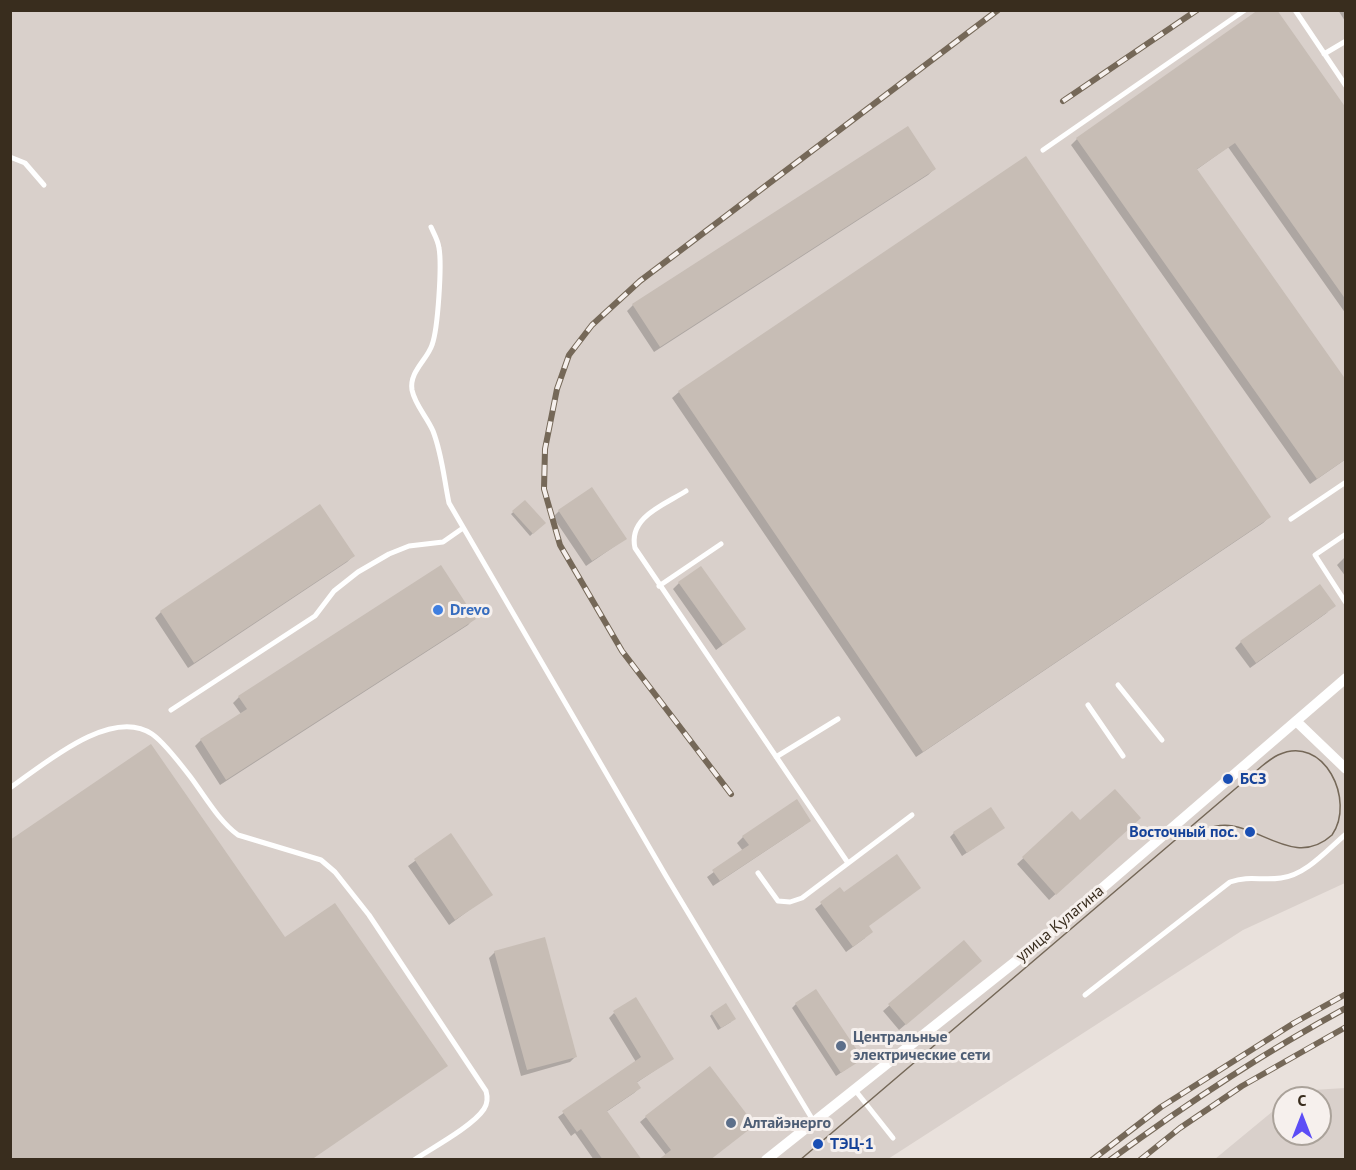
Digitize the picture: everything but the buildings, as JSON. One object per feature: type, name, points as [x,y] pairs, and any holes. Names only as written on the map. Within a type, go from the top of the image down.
[{"type":"street","name":"улица Кулагина","points":[[766,1160],[1035,946],[1346,678]]},
{"type":"street","points":[[1296,721],[1346,769]]},
{"type":"lane","points":[[1043,150],[1245,10]]},
{"type":"lane","points":[[1294,10],[1346,86]]},
{"type":"lane","points":[[1324,54],[1346,41]]},
{"type":"lane","points":[[10,157],[25,163],[44,185]]},
{"type":"lane","points":[[431,226],[438,240],[440,259],[435,333],[432,345],[414,376],[412,388],[415,399],[433,432],[441,458],[448,503],[660,866],[814,1122]]},
{"type":"lane","points":[[1291,519],[1346,482]]},
{"type":"lane","points":[[686,491],[641,519],[633,532],[635,548],[849,863]]},
{"type":"lane","points":[[171,710],[315,616],[334,591],[358,572],[389,554],[409,546],[443,542],[463,528]]},
{"type":"lane","points":[[1346,534],[1315,555],[1346,603]]},
{"type":"lane","points":[[659,586],[721,544]]},
{"type":"lane","points":[[1118,685],[1162,740]]},
{"type":"lane","points":[[1088,705],[1123,756]]},
{"type":"lane","points":[[776,757],[838,719]]},
{"type":"lane","points":[[10,788],[73,745],[98,733],[118,728],[142,729],[154,735],[229,828],[238,835],[321,861],[335,872],[369,915],[486,1091],[488,1099],[485,1109],[414,1160]]},
{"type":"lane","points":[[758,873],[778,901],[790,902],[802,898],[912,815]]},
{"type":"lane","points":[[1085,995],[1230,882],[1248,877],[1281,878],[1299,873],[1346,834]]},
{"type":"lane","points":[[855,1090],[893,1138]]},
{"type":"shaded area","points":[[10,11],[1345,11],[1345,883],[1243,930],[888,1159],[11,1159]]},
{"type":"shaded area","points":[[1345,1088],[1345,1159],[1215,1159],[1272,1112],[1272,1146],[1332,1146],[1332,1089]]},
{"type":"tram line","points":[[800,1160],[1272,759],[1278,755],[1295,751],[1309,753],[1322,762],[1338,789],[1340,805],[1338,821],[1332,835],[1319,844],[1294,847],[1228,825],[1212,827],[1193,834]]},
{"type":"railway","points":[[731,794],[622,651],[560,545],[544,489],[545,449],[557,389],[569,355],[592,325],[640,281],[998,10]]},
{"type":"railway","points":[[1063,101],[1197,10]]},
{"type":"railway","points":[[1092,1160],[1161,1107],[1294,1023],[1346,994]]},
{"type":"railway","points":[[1110,1160],[1225,1080],[1346,1008]]},
{"type":"railway","points":[[1140,1160],[1180,1128],[1242,1086],[1346,1027]]},
{"type":"place","name":"Drevo","points":[[438,610]]},
{"type":"place","name":"БСЗ","points":[[1228,779]]},
{"type":"place","name":"Восточный пос.","points":[[1250,832]]},
{"type":"place","name":"Центральные электрические сети","points":[[841,1046]]},
{"type":"place","name":"Алтайэнерго","points":[[731,1123]]},
{"type":"place","name":"ТЭЦ-1","points":[[818,1144]]}]
